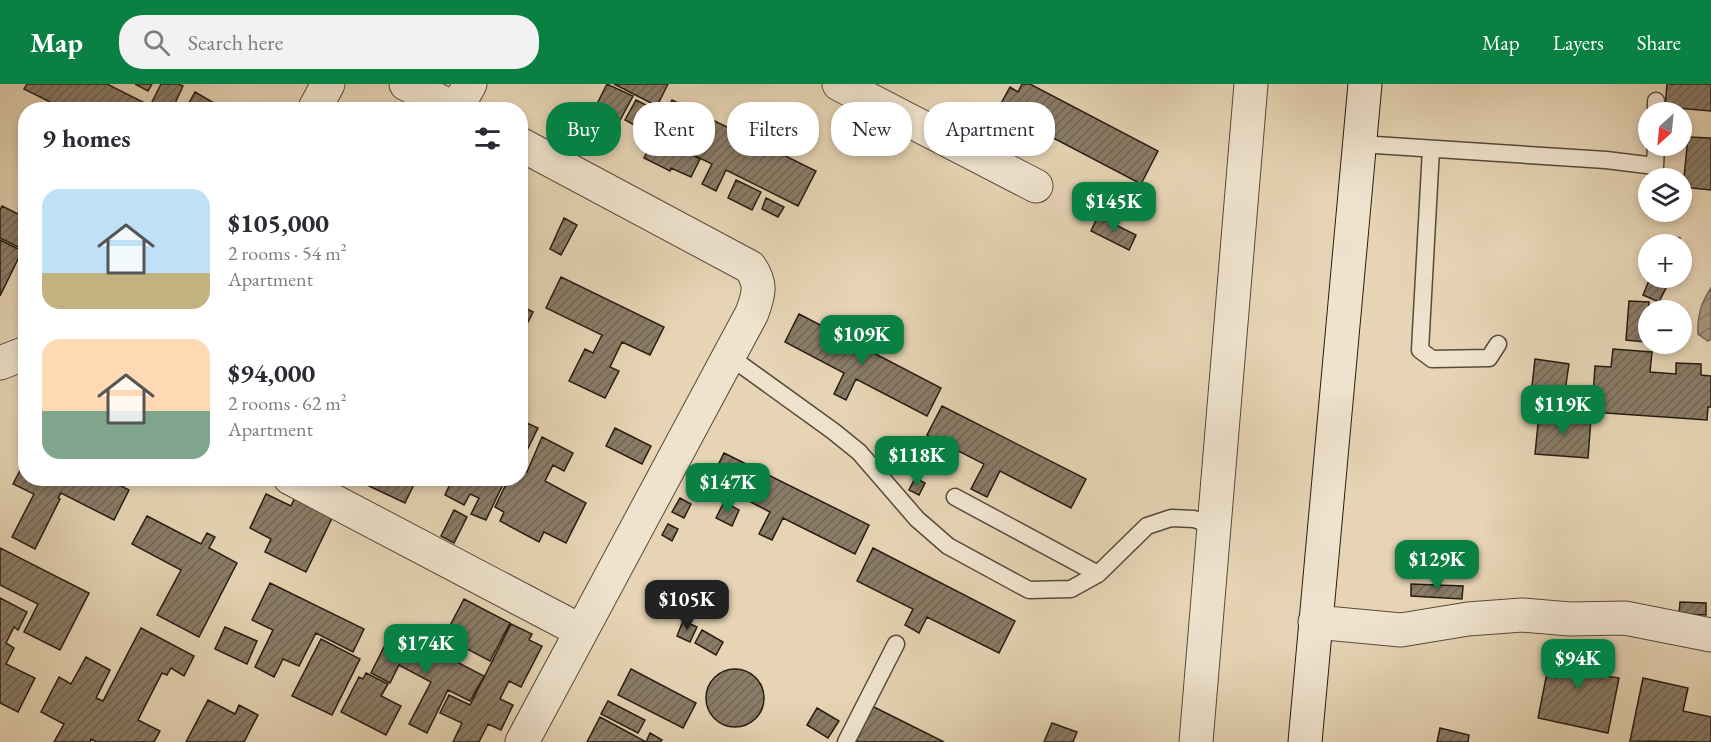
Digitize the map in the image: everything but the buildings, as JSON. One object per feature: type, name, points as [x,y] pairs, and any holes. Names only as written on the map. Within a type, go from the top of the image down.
[{"type":"street","points":[[318,102],[328,84]]},
{"type":"street","points":[[406,84],[442,102]]},
{"type":"street","points":[[460,102],[470,84]]},
{"type":"street","points":[[839,84],[1036,186]]},
{"type":"street","points":[[1196,742],[1251,84]]},
{"type":"street","points":[[1305,742],[1365,84]]},
{"type":"street","points":[[522,742],[729,356],[757,301],[759,288],[758,278],[750,267],[528,148]]},
{"type":"street","points":[[0,363],[18,355]]},
{"type":"street","points":[[305,486],[581,631]]},
{"type":"street","points":[[1316,622],[1401,630],[1468,618],[1522,615],[1570,619],[1625,618],[1711,635]]},
{"type":"lane","points":[[1360,144],[1606,160],[1655,166],[1656,156]]},
{"type":"lane","points":[[1431,149],[1420,350],[1432,359],[1489,358],[1498,344]]},
{"type":"lane","points":[[729,356],[859,452],[917,519],[948,546],[1029,590],[1071,589],[1098,574],[1147,526],[1171,518],[1194,519],[1214,526]]},
{"type":"lane","points":[[955,497],[1098,574]]},
{"type":"lane","points":[[846,742],[896,644]]},
{"type":"water","points":[[1711,288],[1711,339],[1708,341],[1698,334],[1698,321],[1702,304]]}]
